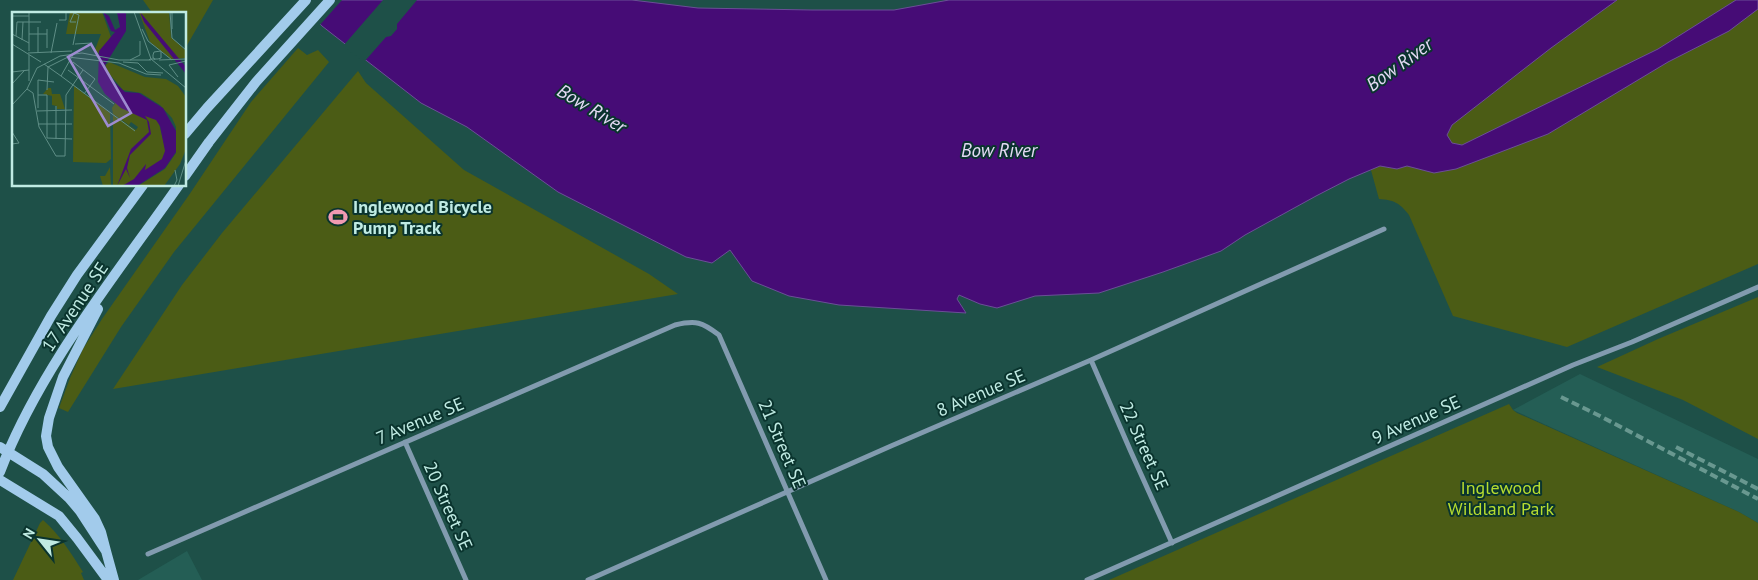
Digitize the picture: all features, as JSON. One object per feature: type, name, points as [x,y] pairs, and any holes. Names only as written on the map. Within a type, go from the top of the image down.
[{"type":"main road","points":[[186,133],[306,0]]},
{"type":"main road","points":[[186,175],[256,82],[330,0]]},
{"type":"main road","name":"17 Avenue SE","points":[[0,406],[51,316],[77,275],[142,186]]},
{"type":"main road","name":"17 Avenue SE","points":[[0,472],[3,451],[76,331],[178,186]]},
{"type":"main road","points":[[114,580],[101,532],[58,467],[48,447],[46,436],[49,418],[63,377],[120,269]]},
{"type":"main road","points":[[3,451],[43,474],[61,490],[80,511],[106,551]]},
{"type":"main road","points":[[0,480],[59,516],[108,580]]},
{"type":"street","name":"8 Avenue SE","points":[[588,580],[1091,360],[1384,229]]},
{"type":"street","name":"9 Avenue SE","points":[[1087,580],[1758,286]]},
{"type":"street","name":"7 Avenue SE","points":[[148,554],[675,325],[689,322],[705,324]]},
{"type":"street","name":"21 Street SE","points":[[705,324],[719,335],[826,580]]},
{"type":"street","name":"22 Street SE","points":[[1091,360],[1130,452],[1172,543]]},
{"type":"street","name":"20 Street SE","points":[[405,442],[466,580]]},
{"type":"shaded area","points":[[1580,374],[1758,459],[1758,523],[1739,512],[1513,410]]},
{"type":"shaded area","points":[[187,551],[202,580],[138,580]]},
{"type":"green space","points":[[143,0],[213,0],[186,47],[186,12],[152,12]]},
{"type":"green space","points":[[1599,0],[1758,0],[1758,264],[1567,347],[1453,316],[1409,215],[1396,203],[1379,199],[1369,163]]},
{"type":"green space","points":[[298,48],[307,55],[318,50],[329,62],[174,252],[121,327],[68,412],[59,408],[83,349],[102,319],[189,195],[251,102]]},
{"type":"green space","points":[[358,71],[366,83],[464,170],[649,274],[678,294],[113,389],[182,285],[222,233]]},
{"type":"green space","points":[[1758,297],[1758,439],[1683,400],[1597,367],[1658,339]]},
{"type":"green space","name":"Inglewood Wildland Park","points":[[1509,404],[1517,413],[1739,512],[1758,523],[1758,580],[1109,580]]},
{"type":"green space","points":[[43,520],[70,551],[83,572],[81,573],[84,580],[13,580]]},
{"type":"water","name":"Bow River","points":[[297,0],[632,0],[698,8],[894,10],[949,0],[1617,0],[1551,48],[1452,125],[1447,135],[1452,143],[1462,145],[1658,49],[1736,0],[1758,0],[1758,9],[1729,31],[1668,62],[1548,134],[1456,169],[1434,173],[1407,166],[1397,169],[1380,166],[1316,196],[1245,235],[1221,251],[1099,293],[1035,296],[997,308],[980,304],[959,295],[957,299],[966,313],[839,305],[789,296],[752,281],[730,250],[712,263],[686,257],[558,192],[467,127],[421,103],[322,26]]},
{"type":"pier","points":[[294,0],[342,0],[319,26]]},
{"type":"pier","points":[[383,0],[417,0],[397,24],[397,29],[391,36],[386,37],[364,62],[343,46]]},
{"type":"railway","points":[[1561,397],[1758,499]]},
{"type":"railway","points":[[1676,447],[1758,489]]},
{"type":"place","name":"Inglewood Bicycle Pump Track","points":[[338,217]]}]
